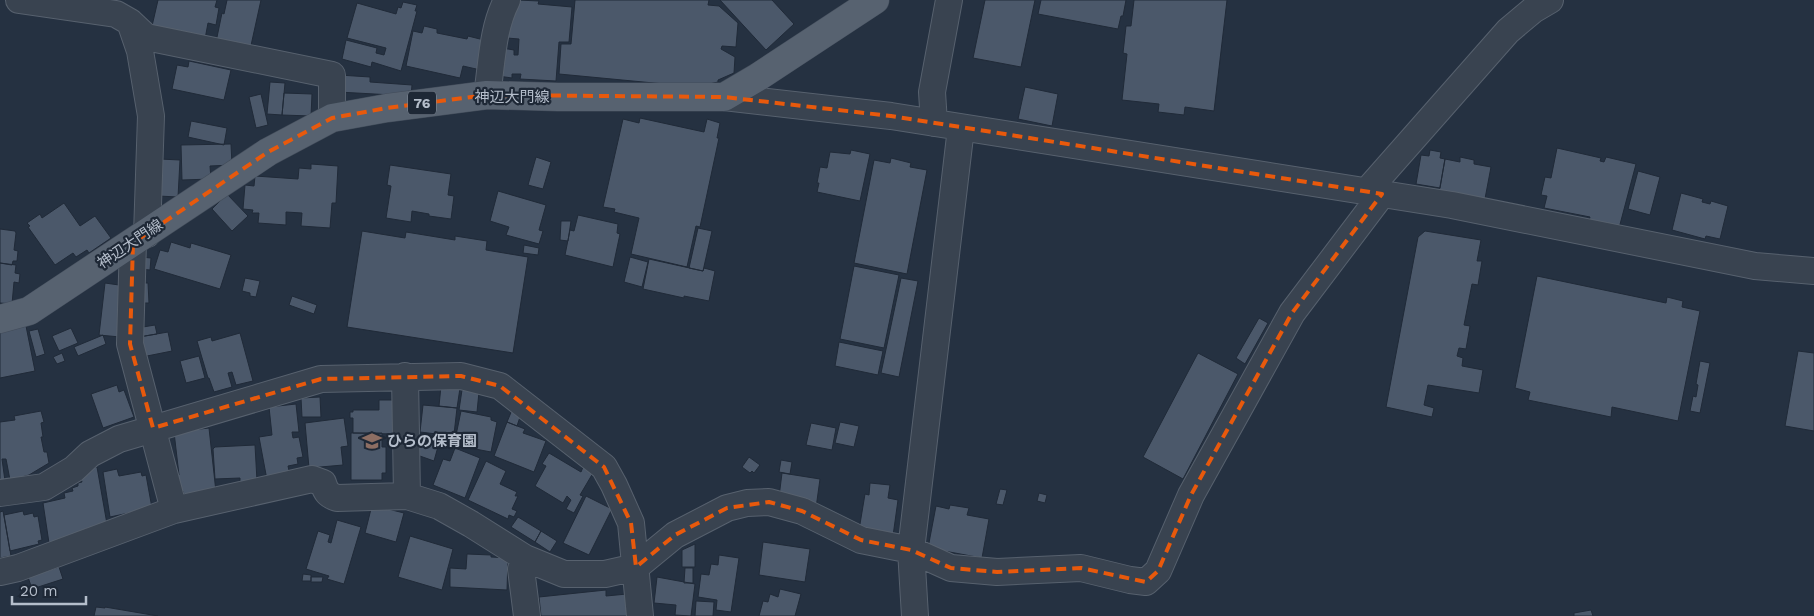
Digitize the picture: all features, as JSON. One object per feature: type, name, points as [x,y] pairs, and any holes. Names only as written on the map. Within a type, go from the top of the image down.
[{"type":"main road","points":[[724,97],[758,77],[875,0]]},
{"type":"main road","name":"神辺大門線","points":[[0,319],[29,311],[268,152],[332,118],[387,108],[487,95],[724,97]]},
{"type":"street","points":[[19,0],[116,14],[131,11]]},
{"type":"street","points":[[487,95],[496,30],[500,14],[507,0]]},
{"type":"street","points":[[934,123],[932,92],[949,0]]},
{"type":"street","points":[[0,572],[18,568],[174,510],[312,479],[323,483],[329,495],[337,498],[406,496],[439,506],[472,524],[525,558],[564,574],[605,574],[636,567],[675,535],[727,508],[746,503],[769,502],[802,511],[861,540],[911,550],[951,568],[996,572],[1081,568],[1146,582],[1158,570],[1191,495],[1292,313],[1374,193],[1508,31],[1533,10],[1550,0]]},
{"type":"street","points":[[131,11],[146,37],[332,75],[332,118]]},
{"type":"street","points":[[131,11],[151,116],[130,344],[174,510]]},
{"type":"street","points":[[724,97],[881,115],[1462,207],[1755,266],[1814,271]]},
{"type":"street","points":[[915,616],[911,550],[961,128]]},
{"type":"street","points":[[406,376],[406,496]]},
{"type":"street","points":[[0,493],[44,487],[74,469],[90,454],[119,439],[321,379],[461,376],[500,386],[604,467],[631,523],[640,616]]},
{"type":"street","points":[[525,558],[521,569],[527,616]]},
{"type":"highlighted area","points":[[487,95],[724,97],[891,116],[1382,194],[1292,313],[1191,495],[1158,571],[1146,582],[1081,568],[997,572],[951,568],[911,550],[861,540],[802,511],[769,502],[727,508],[675,535],[636,567],[631,523],[604,467],[500,386],[461,376],[321,379],[153,428],[130,344],[133,243],[268,152],[332,118],[387,108]]},
{"type":"building","points":[[158,0],[217,0],[215,7],[219,8],[216,25],[208,23],[205,39],[152,26]]},
{"type":"building","points":[[227,0],[261,0],[250,50],[216,42],[222,13],[224,14]]},
{"type":"building","points":[[518,0],[539,1],[538,4],[572,7],[569,42],[559,42],[556,81],[520,79],[521,74],[512,74],[512,78],[498,76],[502,48],[514,50],[514,55],[518,55],[519,39],[507,38]]},
{"type":"building","points":[[575,0],[709,0],[708,5],[719,6],[738,23],[736,47],[722,46],[721,49],[735,57],[734,73],[718,80],[718,82],[696,87],[559,74],[561,44],[571,44]]},
{"type":"building","points":[[720,0],[772,0],[794,24],[766,50]]},
{"type":"building","points":[[985,0],[1035,0],[1021,67],[973,58]]},
{"type":"building","points":[[1041,0],[1126,0],[1118,29],[1038,14]]},
{"type":"building","points":[[1134,0],[1227,0],[1214,111],[1185,107],[1184,115],[1158,112],[1159,104],[1122,100],[1127,54],[1123,53],[1126,26],[1131,26]]},
{"type":"building","points":[[403,2],[417,5],[415,11],[417,11],[401,71],[372,62],[371,67],[342,59],[346,40],[377,48],[376,53],[384,55],[386,48],[347,38],[357,3],[396,14],[398,7],[401,8]]},
{"type":"building","points":[[424,26],[437,29],[437,33],[467,39],[468,36],[492,42],[485,71],[463,66],[460,78],[406,66],[413,31],[422,33]]},
{"type":"building","points":[[189,61],[231,70],[224,100],[172,89],[177,65],[188,67]]},
{"type":"building","points":[[339,75],[370,77],[370,82],[412,85],[411,96],[338,92]]},
{"type":"building","points":[[270,82],[285,83],[282,115],[267,114]]},
{"type":"building","points":[[1025,87],[1058,94],[1052,126],[1018,119]]},
{"type":"building","points":[[284,93],[312,94],[311,116],[282,115]]},
{"type":"building","points":[[261,94],[268,125],[256,128],[249,97]]},
{"type":"building","points":[[640,118],[704,132],[707,119],[720,123],[717,138],[719,138],[700,227],[696,226],[687,267],[631,254],[639,218],[614,212],[615,209],[603,207],[623,119],[639,123]]},
{"type":"building","points":[[191,121],[227,128],[224,145],[188,137]]},
{"type":"building","points":[[231,144],[232,165],[210,166],[211,179],[182,180],[181,145]]},
{"type":"building","points":[[1557,148],[1601,158],[1600,161],[1604,162],[1606,157],[1636,164],[1618,232],[1589,221],[1590,217],[1544,208],[1547,196],[1541,195],[1545,177],[1551,178]]},
{"type":"building","points":[[851,150],[870,154],[860,201],[817,192],[820,167],[827,168],[830,152],[850,154]]},
{"type":"building","points":[[1430,150],[1441,152],[1440,158],[1445,159],[1440,188],[1416,184],[1421,155],[1429,156]]},
{"type":"building","points":[[536,157],[551,162],[543,189],[528,185]]},
{"type":"building","points":[[1460,157],[1474,160],[1474,164],[1491,167],[1484,204],[1438,198],[1445,159],[1460,162]]},
{"type":"building","points":[[891,158],[911,163],[910,167],[927,170],[907,274],[854,263],[874,160],[890,163]]},
{"type":"building","points":[[160,159],[180,160],[178,197],[158,196]]},
{"type":"building","points":[[311,164],[338,166],[336,203],[332,203],[330,228],[301,226],[302,213],[286,212],[286,225],[258,223],[259,213],[252,213],[253,210],[243,209],[245,185],[254,186],[255,176],[298,179],[299,168],[311,169]]},
{"type":"building","points":[[390,165],[451,174],[448,195],[454,196],[451,219],[412,211],[411,222],[386,218],[391,186],[387,185]]},
{"type":"building","points":[[1638,171],[1660,177],[1650,215],[1628,209]]},
{"type":"building","points":[[498,191],[546,205],[539,230],[543,231],[539,244],[506,235],[509,227],[490,221]]},
{"type":"building","points":[[1681,193],[1703,199],[1702,202],[1710,204],[1711,201],[1728,206],[1720,239],[1706,236],[1705,239],[1672,230]]},
{"type":"building","points":[[227,194],[248,216],[232,231],[212,209]]},
{"type":"building","points":[[64,203],[80,226],[95,216],[111,238],[89,253],[87,250],[76,257],[73,253],[55,265],[27,223],[40,214],[42,218]]},
{"type":"building","points":[[578,215],[618,224],[617,233],[620,234],[613,267],[565,255],[570,230],[574,231]]},
{"type":"building","points":[[561,221],[571,221],[568,241],[560,240]]},
{"type":"building","points":[[698,228],[712,231],[703,271],[689,268]]},
{"type":"building","points":[[0,229],[15,231],[16,233],[14,250],[18,251],[17,261],[13,261],[12,265],[0,263]]},
{"type":"building","points":[[362,231],[405,238],[406,232],[455,240],[455,236],[487,241],[486,250],[528,257],[513,353],[347,327]]},
{"type":"building","points":[[1425,231],[1481,240],[1477,261],[1482,261],[1478,285],[1472,284],[1464,325],[1470,326],[1466,349],[1459,348],[1457,356],[1463,358],[1462,366],[1483,370],[1479,393],[1428,385],[1424,405],[1434,408],[1432,417],[1386,407],[1418,237]]},
{"type":"building","points":[[171,242],[190,248],[191,243],[231,255],[220,289],[154,269],[160,250],[168,252]]},
{"type":"building","points":[[524,245],[539,248],[538,255],[523,253]]},
{"type":"building","points":[[141,257],[151,258],[150,270],[139,269]]},
{"type":"building","points":[[630,257],[648,262],[642,287],[624,282]]},
{"type":"building","points":[[649,259],[703,271],[704,268],[715,271],[709,301],[684,296],[684,298],[643,289]]},
{"type":"building","points":[[0,263],[16,265],[15,273],[20,274],[19,283],[14,282],[12,304],[0,303]]},
{"type":"building","points":[[854,266],[899,275],[884,348],[840,339]]},
{"type":"building","points":[[1537,276],[1666,303],[1667,297],[1683,301],[1682,307],[1700,311],[1678,421],[1612,407],[1611,417],[1528,400],[1530,392],[1515,388]]},
{"type":"building","points":[[245,278],[260,281],[256,297],[242,291]]},
{"type":"building","points":[[901,278],[918,281],[899,377],[881,373]]},
{"type":"building","points":[[105,283],[126,286],[120,337],[99,335]]},
{"type":"building","points":[[140,283],[148,283],[149,303],[140,303]]},
{"type":"building","points":[[292,296],[317,305],[314,314],[289,305]]},
{"type":"building","points":[[1259,318],[1268,323],[1245,364],[1236,358]]},
{"type":"building","points":[[155,325],[157,334],[139,337],[137,328]]},
{"type":"building","points":[[26,326],[35,371],[0,378],[0,332]]},
{"type":"building","points":[[71,328],[78,343],[59,351],[52,336]]},
{"type":"building","points":[[38,329],[45,354],[36,357],[29,331]]},
{"type":"building","points":[[168,332],[172,351],[142,357],[139,337]]},
{"type":"building","points":[[240,333],[253,381],[236,385],[232,372],[228,373],[232,387],[214,392],[197,341],[211,337],[212,341]]},
{"type":"building","points":[[103,335],[106,344],[78,356],[74,347]]},
{"type":"building","points":[[839,342],[883,351],[878,375],[835,366]]},
{"type":"building","points":[[1798,351],[1814,353],[1814,431],[1785,426]]},
{"type":"building","points":[[62,353],[65,361],[57,364],[53,357]]},
{"type":"building","points":[[1198,353],[1238,374],[1183,479],[1143,457]]},
{"type":"building","points":[[199,356],[205,378],[186,383],[180,361]]},
{"type":"building","points":[[1700,361],[1710,363],[1700,413],[1690,411],[1693,396],[1696,397]]},
{"type":"building","points":[[117,385],[119,392],[124,390],[134,417],[103,428],[91,394]]},
{"type":"building","points":[[441,386],[460,388],[457,408],[439,406]]},
{"type":"building","points":[[462,390],[479,392],[477,412],[459,410]]},
{"type":"building","points":[[320,397],[321,417],[302,417],[301,398]]},
{"type":"building","points":[[379,400],[395,400],[396,434],[353,433],[353,418],[350,418],[350,412],[353,412],[353,410],[379,410]]},
{"type":"building","points":[[296,404],[299,432],[292,432],[293,438],[299,437],[303,457],[297,458],[298,464],[288,466],[290,475],[267,480],[259,437],[272,435],[269,407]]},
{"type":"building","points":[[423,405],[457,408],[453,443],[444,442],[445,435],[420,432]]},
{"type":"building","points":[[512,410],[521,414],[517,426],[507,422]]},
{"type":"building","points":[[41,411],[44,422],[41,423],[43,437],[41,437],[44,452],[47,452],[49,463],[29,475],[10,480],[6,459],[2,459],[5,481],[0,481],[0,422],[15,420],[14,416]]},
{"type":"building","points":[[461,411],[491,417],[491,420],[497,422],[491,452],[454,445]]},
{"type":"building","points":[[344,418],[348,446],[341,447],[343,465],[309,468],[305,423]]},
{"type":"building","points":[[507,422],[525,429],[523,433],[546,441],[534,472],[494,456]]},
{"type":"building","points":[[840,422],[859,426],[854,447],[835,443]]},
{"type":"building","points":[[811,423],[836,428],[832,450],[806,445]]},
{"type":"building","points":[[209,428],[216,492],[183,494],[173,475],[179,475],[174,432]]},
{"type":"building","points":[[351,433],[382,433],[382,447],[386,447],[386,473],[382,473],[382,480],[351,480]]},
{"type":"building","points":[[423,438],[439,443],[434,461],[417,455]]},
{"type":"building","points":[[255,445],[257,481],[240,485],[240,478],[215,479],[213,449],[215,447]]},
{"type":"building","points":[[455,448],[480,458],[465,498],[433,485],[443,459],[450,461]]},
{"type":"building","points":[[549,453],[581,472],[583,467],[593,473],[580,495],[583,496],[574,513],[566,509],[571,500],[567,496],[563,503],[535,486],[546,466],[542,464]]},
{"type":"building","points":[[749,457],[760,465],[754,473],[752,471],[750,473],[742,467]]},
{"type":"building","points":[[781,460],[792,462],[790,474],[779,472]]},
{"type":"building","points":[[486,461],[506,471],[500,484],[517,492],[515,496],[518,496],[512,509],[517,511],[514,517],[509,515],[508,519],[468,500]]},
{"type":"building","points":[[97,467],[107,524],[85,529],[85,532],[49,543],[43,503],[65,498],[64,493],[73,491],[72,488],[82,482],[79,471]]},
{"type":"building","points":[[117,469],[119,476],[141,472],[142,476],[146,475],[152,508],[110,517],[103,472]]},
{"type":"building","points":[[782,473],[820,479],[816,508],[779,497]]},
{"type":"building","points":[[870,483],[890,485],[888,498],[898,500],[893,536],[859,530],[865,494],[869,495]]},
{"type":"building","points":[[1000,489],[1007,490],[1003,505],[996,504]]},
{"type":"building","points":[[1039,493],[1047,495],[1045,503],[1037,501]]},
{"type":"building","points":[[586,496],[612,509],[589,555],[563,543]]},
{"type":"building","points":[[372,505],[404,513],[396,542],[365,533]]},
{"type":"building","points":[[950,505],[969,508],[967,515],[989,519],[982,558],[928,548],[936,506],[949,509]]},
{"type":"building","points":[[3,511],[11,556],[0,558],[0,512]]},
{"type":"building","points":[[23,511],[24,515],[33,513],[34,517],[38,516],[42,540],[38,541],[39,544],[10,551],[4,515]]},
{"type":"building","points":[[518,517],[541,531],[535,542],[511,527]]},
{"type":"building","points":[[337,520],[361,527],[344,584],[327,579],[329,576],[306,569],[318,531],[330,535],[328,542],[331,543]]},
{"type":"building","points":[[541,531],[557,541],[550,552],[535,542]]},
{"type":"building","points":[[410,536],[453,549],[442,590],[398,577]]},
{"type":"building","points":[[763,542],[810,549],[805,582],[759,575]]},
{"type":"building","points":[[695,544],[695,567],[682,567],[682,550]]},
{"type":"building","points":[[467,554],[508,558],[507,590],[450,587],[450,568],[466,569]]},
{"type":"building","points":[[719,555],[739,558],[731,612],[716,610],[717,600],[698,597],[701,574],[709,575],[711,564],[718,565]]},
{"type":"building","points":[[59,567],[63,579],[32,589],[28,577]]},
{"type":"building","points":[[685,568],[693,568],[693,583],[684,583]]},
{"type":"building","points":[[303,574],[311,575],[311,581],[302,581]]},
{"type":"building","points":[[311,577],[323,577],[322,582],[311,582]]},
{"type":"building","points":[[657,577],[695,584],[691,616],[675,615],[676,605],[654,603]]},
{"type":"building","points":[[780,589],[801,594],[795,616],[759,616],[763,601],[768,602],[770,594],[778,597]]},
{"type":"building","points":[[606,590],[606,596],[627,594],[629,616],[541,616],[539,597]]},
{"type":"building","points":[[696,601],[714,602],[713,616],[695,616]]},
{"type":"building","points":[[96,607],[105,607],[158,616],[94,616]]},
{"type":"building","points":[[1591,610],[1593,616],[1574,616],[1574,613]]},
{"type":"place","name":"ひらの保育園","points":[[372,441]]}]
